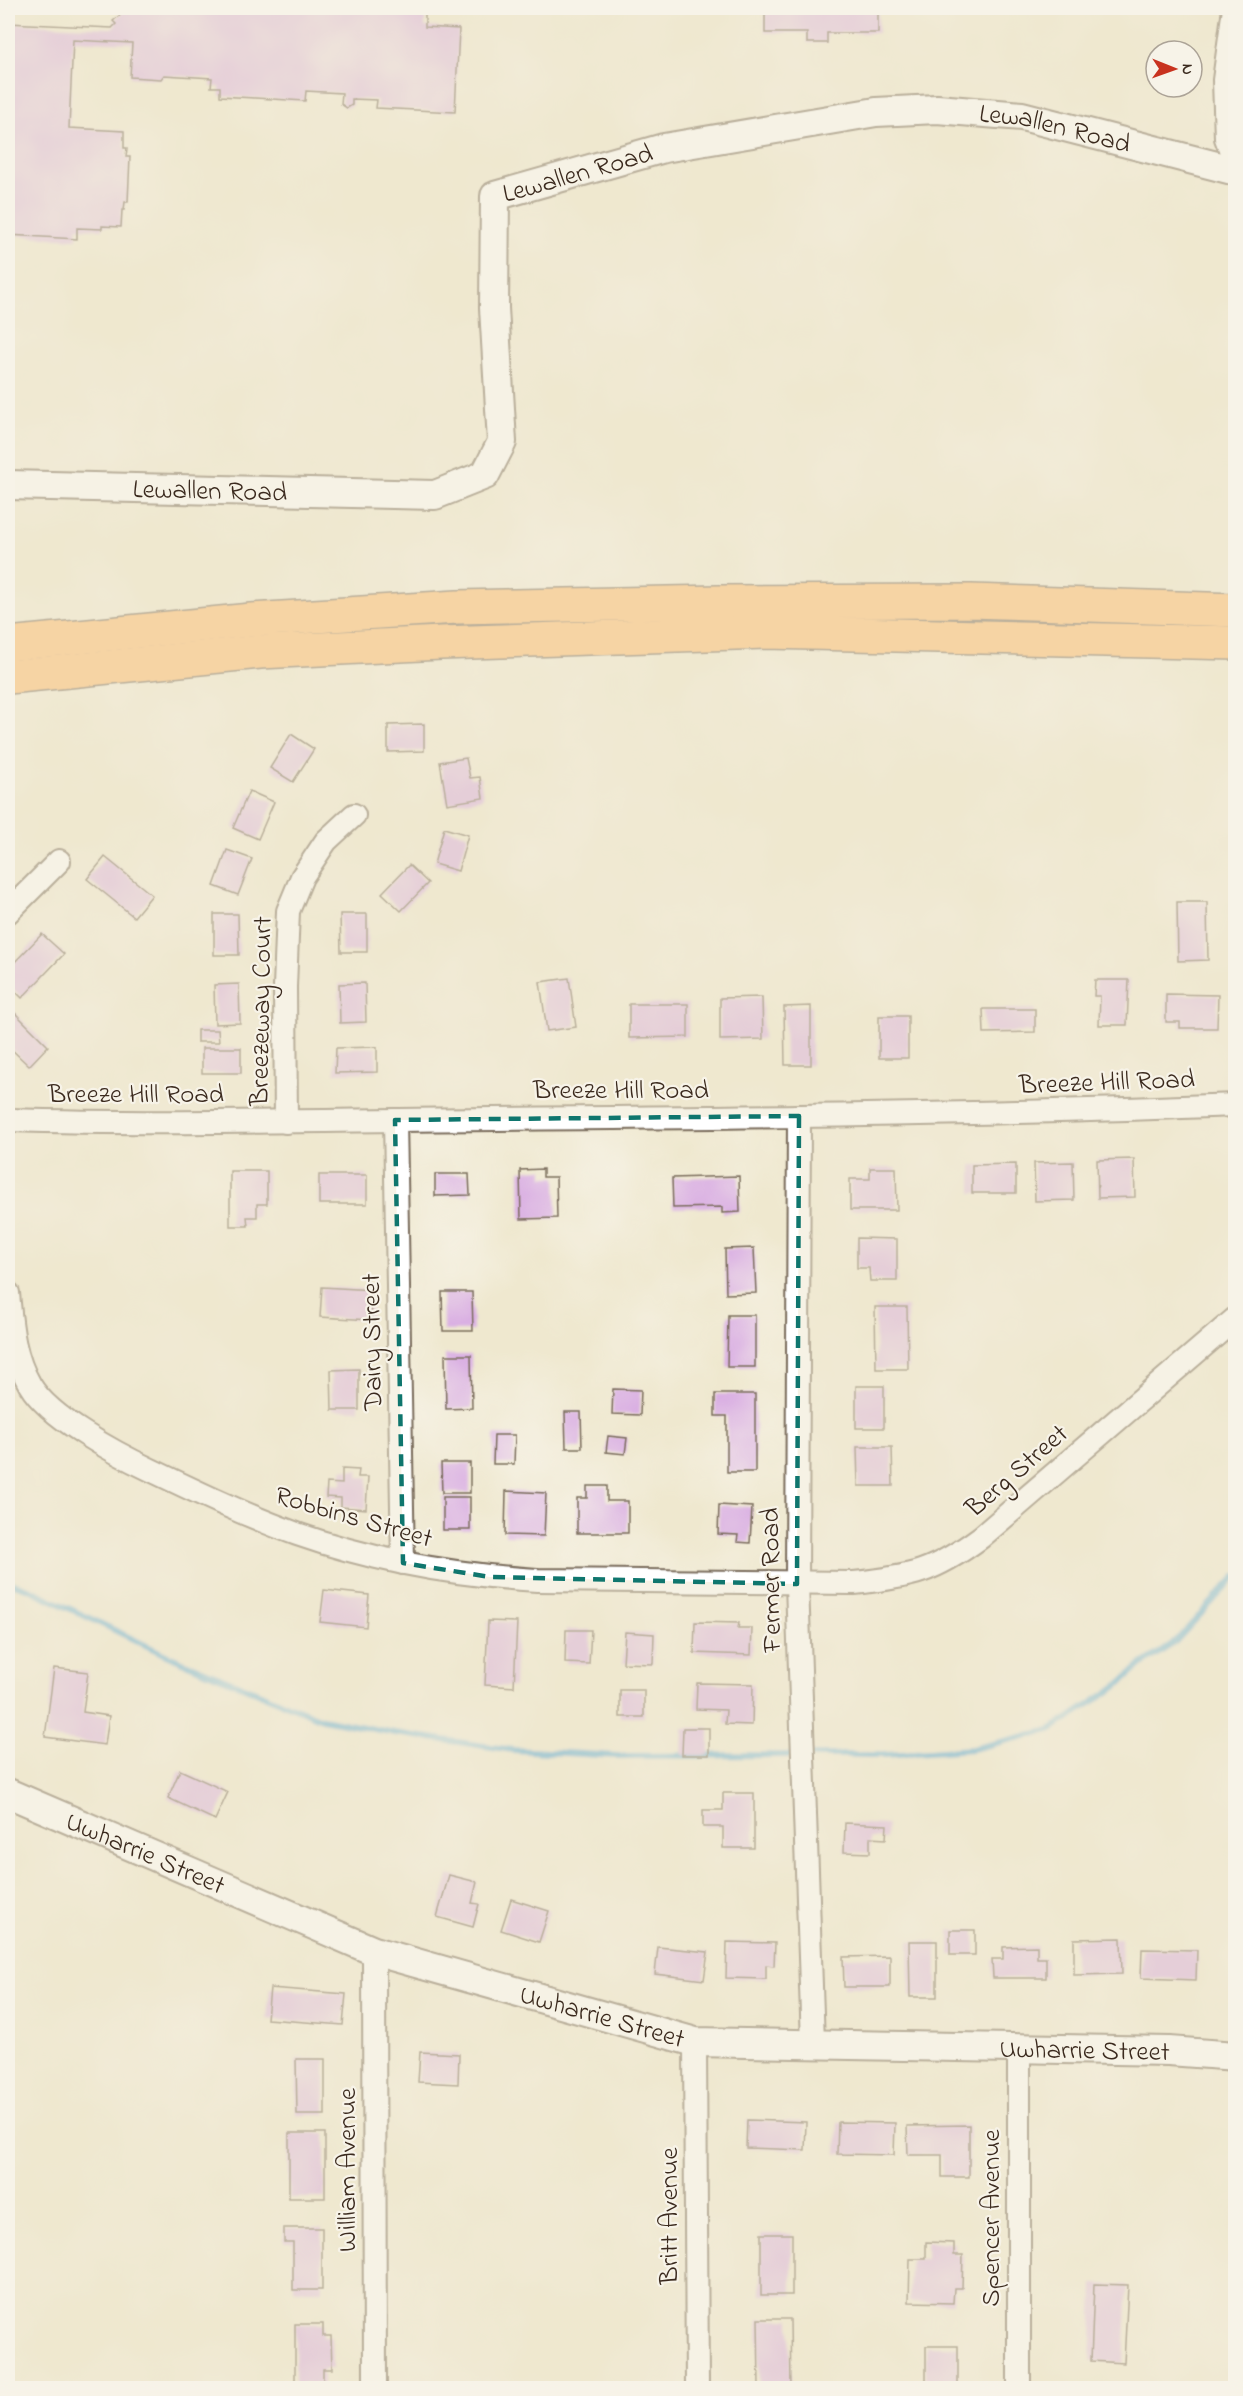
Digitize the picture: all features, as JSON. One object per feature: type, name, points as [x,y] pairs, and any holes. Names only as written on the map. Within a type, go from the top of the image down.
[{"type":"highway","points":[[8,644],[251,620],[457,607],[719,602],[971,601],[1236,610]]},
{"type":"highway","points":[[8,677],[260,652],[441,643],[766,632],[1236,643]]},
{"type":"street","points":[[1234,8],[1224,80],[1226,138],[1236,165]]},
{"type":"street","name":"Lewallen Road","points":[[8,485],[435,495],[485,475],[502,442],[494,308],[495,196],[664,148],[876,112],[937,109],[1022,116],[1236,171]]},
{"type":"street","name":"Breezeway Court","points":[[286,1122],[285,987],[288,911],[302,877],[326,841],[354,814]]},
{"type":"street","points":[[8,912],[59,861]]},
{"type":"street","name":"Breeze Hill Road","points":[[8,1120],[103,1123],[799,1116],[1054,1112],[1236,1105]]},
{"type":"street","name":"Fermer Road","points":[[799,1116],[797,1584],[813,2043]]},
{"type":"street","name":"Dairy Street","points":[[395,1120],[403,1563]]},
{"type":"street","name":"Robbins Street","points":[[8,1293],[12,1340],[30,1385],[48,1405],[74,1426],[134,1462],[237,1510],[297,1534],[403,1563],[490,1577],[797,1584]]},
{"type":"street","name":"Berg Street","points":[[797,1584],[854,1583],[898,1579],[929,1570],[956,1556],[1236,1318]]},
{"type":"street","name":"Uwharrie Street","points":[[8,1793],[374,1951],[695,2043],[813,2043],[1169,2051],[1236,2056]]},
{"type":"street","name":"William Avenue","points":[[374,1951],[375,2388]]},
{"type":"street","name":"Britt Avenue","points":[[695,2043],[697,2388]]},
{"type":"street","name":"Spencer Avenue","points":[[1019,2048],[1019,2388]]},
{"type":"highlighted area","points":[[799,1116],[797,1584],[490,1577],[403,1563],[395,1120]]},
{"type":"building","points":[[128,8],[130,11],[130,8],[425,8],[425,27],[459,29],[455,112],[376,108],[377,100],[352,99],[352,105],[347,108],[341,104],[342,93],[306,91],[305,101],[220,96],[220,87],[211,87],[212,78],[164,75],[161,79],[130,77],[132,43],[73,40],[69,128],[124,131],[126,157],[130,157],[128,202],[125,202],[124,210],[122,210],[121,227],[77,228],[77,239],[8,235],[8,23],[112,28],[116,24],[113,21]]},
{"type":"building","points":[[765,8],[878,8],[878,33],[827,33],[827,43],[807,43],[807,33],[765,33]]},
{"type":"building","points":[[424,724],[424,751],[388,752],[388,725]]},
{"type":"building","points":[[291,734],[314,749],[293,782],[270,768]]},
{"type":"building","points":[[466,758],[470,778],[480,777],[483,798],[447,804],[440,762]]},
{"type":"building","points":[[249,791],[274,802],[258,839],[233,828]]},
{"type":"building","points":[[444,828],[468,835],[458,871],[434,864]]},
{"type":"building","points":[[227,850],[252,859],[238,895],[214,886]]},
{"type":"building","points":[[105,857],[152,895],[134,917],[87,879]]},
{"type":"building","points":[[409,865],[428,883],[401,911],[382,893]]},
{"type":"building","points":[[1177,902],[1207,902],[1208,960],[1178,961]]},
{"type":"building","points":[[214,914],[238,914],[239,955],[214,955]]},
{"type":"building","points":[[340,914],[367,914],[367,952],[341,952]]},
{"type":"building","points":[[42,934],[64,954],[22,998],[8,984],[8,969]]},
{"type":"building","points":[[569,978],[576,1027],[547,1031],[540,982]]},
{"type":"building","points":[[1095,980],[1129,980],[1127,1025],[1099,1025],[1100,996],[1094,996]]},
{"type":"building","points":[[365,983],[366,1022],[340,1023],[339,984]]},
{"type":"building","points":[[239,984],[240,1023],[215,1024],[214,985]]},
{"type":"building","points":[[1166,994],[1218,995],[1217,1028],[1180,1028],[1180,1022],[1166,1022]]},
{"type":"building","points":[[762,997],[763,1039],[720,1040],[720,998]]},
{"type":"building","points":[[629,1004],[688,1004],[688,1037],[629,1038]]},
{"type":"building","points":[[8,1006],[48,1046],[29,1066],[8,1046]]},
{"type":"building","points":[[811,1006],[811,1065],[785,1065],[784,1007]]},
{"type":"building","points":[[983,1009],[1035,1009],[1035,1032],[984,1033]]},
{"type":"building","points":[[879,1016],[908,1016],[908,1058],[879,1058]]},
{"type":"building","points":[[197,1030],[218,1030],[219,1042],[197,1042]]},
{"type":"building","points":[[377,1047],[377,1072],[335,1073],[336,1048]]},
{"type":"building","points":[[202,1048],[241,1048],[241,1073],[202,1073]]},
{"type":"building","points":[[1134,1159],[1135,1197],[1098,1198],[1097,1160]]},
{"type":"building","points":[[1073,1162],[1074,1200],[1035,1201],[1034,1163]]},
{"type":"building","points":[[1016,1164],[1016,1193],[972,1193],[972,1165]]},
{"type":"building","points":[[870,1168],[896,1168],[897,1210],[850,1210],[850,1179],[870,1179]]},
{"type":"building","points":[[543,1169],[543,1177],[556,1177],[557,1218],[521,1219],[520,1170]]},
{"type":"building","points":[[230,1171],[267,1171],[267,1204],[257,1204],[257,1217],[247,1217],[248,1226],[230,1226]]},
{"type":"building","points":[[435,1174],[469,1174],[470,1195],[435,1196]]},
{"type":"building","points":[[319,1175],[367,1175],[367,1204],[319,1204]]},
{"type":"building","points":[[739,1176],[740,1212],[722,1213],[722,1207],[673,1208],[672,1178]]},
{"type":"building","points":[[857,1238],[897,1239],[897,1281],[870,1281],[869,1268],[857,1268]]},
{"type":"building","points":[[754,1248],[756,1293],[726,1294],[725,1249]]},
{"type":"building","points":[[322,1287],[373,1290],[371,1320],[320,1317]]},
{"type":"building","points":[[442,1292],[472,1292],[473,1331],[443,1331]]},
{"type":"building","points":[[875,1307],[907,1307],[908,1369],[876,1369]]},
{"type":"building","points":[[728,1315],[755,1315],[755,1367],[727,1367]]},
{"type":"building","points":[[445,1355],[471,1355],[472,1408],[446,1409]]},
{"type":"building","points":[[359,1369],[359,1410],[332,1410],[331,1370]]},
{"type":"building","points":[[856,1386],[884,1386],[884,1428],[856,1428]]},
{"type":"building","points":[[613,1389],[641,1390],[640,1415],[612,1414]]},
{"type":"building","points":[[715,1394],[755,1394],[755,1472],[727,1472],[727,1416],[715,1416]]},
{"type":"building","points":[[565,1412],[581,1412],[582,1448],[566,1448]]},
{"type":"building","points":[[494,1435],[515,1435],[514,1464],[493,1464]]},
{"type":"building","points":[[608,1436],[627,1438],[625,1454],[606,1452]]},
{"type":"building","points":[[857,1447],[892,1447],[893,1486],[858,1486]]},
{"type":"building","points":[[441,1463],[470,1463],[470,1493],[442,1493]]},
{"type":"building","points":[[342,1469],[359,1470],[358,1477],[368,1477],[366,1509],[341,1507],[341,1498],[326,1497],[327,1483],[342,1484]]},
{"type":"building","points":[[587,1486],[607,1486],[607,1501],[628,1501],[628,1533],[577,1533],[577,1498],[587,1498]]},
{"type":"building","points":[[506,1491],[546,1493],[544,1536],[505,1535]]},
{"type":"building","points":[[443,1497],[470,1497],[470,1530],[443,1530]]},
{"type":"building","points":[[719,1505],[752,1507],[750,1543],[737,1542],[738,1535],[718,1534]]},
{"type":"building","points":[[324,1590],[369,1595],[366,1627],[320,1622]]},
{"type":"building","points":[[488,1621],[517,1622],[514,1687],[485,1685]]},
{"type":"building","points":[[695,1622],[739,1623],[738,1628],[752,1628],[751,1655],[694,1653]]},
{"type":"building","points":[[566,1630],[591,1630],[589,1664],[565,1663]]},
{"type":"building","points":[[625,1632],[654,1634],[653,1664],[623,1663]]},
{"type":"building","points":[[54,1668],[88,1672],[83,1712],[109,1716],[105,1745],[45,1737]]},
{"type":"building","points":[[697,1683],[753,1684],[752,1725],[725,1724],[726,1710],[696,1709]]},
{"type":"building","points":[[620,1690],[644,1690],[644,1717],[620,1717]]},
{"type":"building","points":[[683,1728],[709,1728],[709,1755],[682,1755]]},
{"type":"building","points":[[180,1770],[228,1792],[215,1820],[168,1798]]},
{"type":"building","points":[[723,1793],[754,1793],[754,1848],[723,1848],[723,1827],[703,1827],[703,1810],[723,1810]]},
{"type":"building","points":[[845,1823],[887,1825],[886,1839],[870,1838],[870,1853],[844,1852]]},
{"type":"building","points":[[449,1875],[477,1882],[472,1903],[479,1904],[473,1927],[437,1917]]},
{"type":"building","points":[[511,1899],[549,1911],[539,1942],[501,1930]]},
{"type":"building","points":[[950,1930],[975,1930],[975,1955],[950,1955]]},
{"type":"building","points":[[1121,1938],[1122,1974],[1074,1975],[1074,1939]]},
{"type":"building","points":[[909,1941],[937,1941],[937,1997],[910,1997]]},
{"type":"building","points":[[727,1942],[775,1943],[774,1966],[766,1965],[766,1979],[726,1978]]},
{"type":"building","points":[[1037,1946],[1037,1958],[1046,1958],[1046,1978],[993,1978],[992,1959],[1003,1959],[1003,1947]]},
{"type":"building","points":[[658,1947],[708,1952],[704,1980],[655,1974]]},
{"type":"building","points":[[1142,1949],[1197,1950],[1196,1980],[1141,1978]]},
{"type":"building","points":[[890,1956],[890,1987],[844,1987],[843,1957]]},
{"type":"building","points":[[270,1988],[346,1994],[343,2025],[267,2019]]},
{"type":"building","points":[[420,2052],[459,2054],[458,2084],[418,2082]]},
{"type":"building","points":[[296,2059],[325,2059],[325,2115],[297,2115]]},
{"type":"building","points":[[747,2120],[806,2122],[805,2150],[746,2148]]},
{"type":"building","points":[[838,2122],[895,2123],[894,2155],[837,2154]]},
{"type":"building","points":[[969,2125],[969,2177],[942,2177],[942,2155],[908,2155],[907,2126]]},
{"type":"building","points":[[289,2133],[325,2133],[325,2198],[289,2198]]},
{"type":"building","points":[[284,2228],[322,2228],[322,2290],[293,2290],[293,2242],[284,2242]]},
{"type":"building","points":[[761,2234],[792,2234],[792,2295],[761,2295]]},
{"type":"building","points":[[926,2242],[954,2243],[954,2255],[963,2255],[962,2288],[954,2288],[953,2303],[909,2302],[910,2259],[926,2259]]},
{"type":"building","points":[[1094,2284],[1128,2285],[1124,2363],[1091,2361]]},
{"type":"building","points":[[758,2319],[790,2319],[791,2388],[759,2388]]},
{"type":"building","points":[[295,2324],[323,2324],[323,2336],[331,2336],[332,2369],[323,2369],[323,2384],[295,2384]]},
{"type":"building","points":[[926,2346],[958,2346],[958,2388],[915,2388],[915,2382],[926,2382]]},
{"type":"waterway","points":[[808,1755],[885,1755],[972,1749],[1050,1730],[1116,1687],[1141,1665],[1175,1642],[1236,1576]]},
{"type":"waterway","points":[[8,1582],[29,1589],[168,1656],[322,1719],[395,1733],[513,1750],[617,1756],[797,1755]]}]
